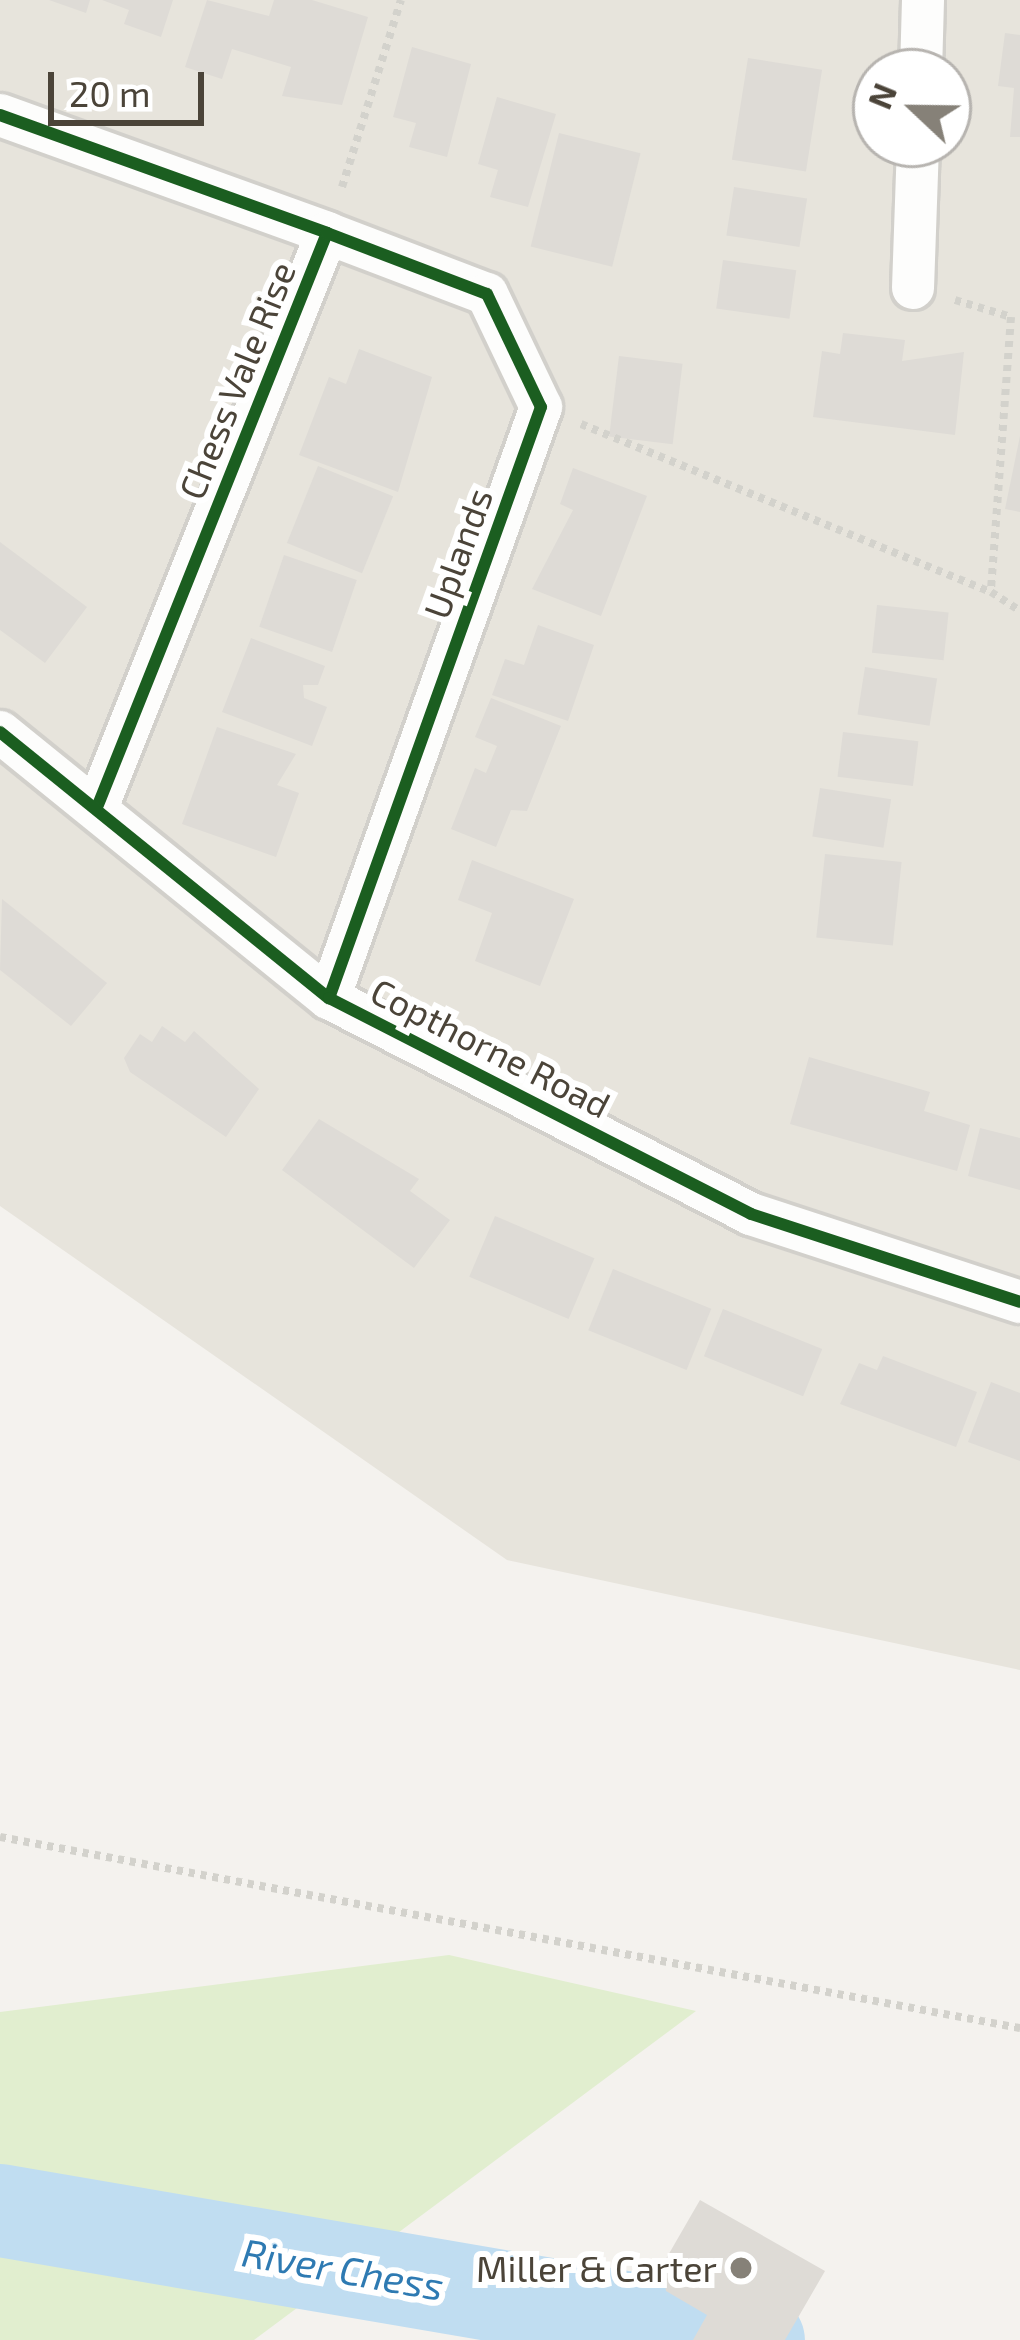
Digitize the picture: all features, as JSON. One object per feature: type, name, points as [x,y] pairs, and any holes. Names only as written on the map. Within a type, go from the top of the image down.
[{"type":"street","points":[[922,48],[923,0]]},
{"type":"street","name":"Chess Vale Rise","points":[[0,115],[328,233],[98,805]]},
{"type":"street","points":[[913,288],[917,168]]},
{"type":"street","points":[[328,233],[487,294],[541,407]]},
{"type":"street","name":"Uplands","points":[[329,998],[541,407]]},
{"type":"street","name":"Copthorne Road","points":[[0,732],[98,805],[329,998],[751,1214],[1020,1302]]},
{"type":"path","points":[[328,233],[401,0]]},
{"type":"path","points":[[913,288],[1011,317],[992,592]]},
{"type":"path","points":[[541,407],[992,592],[1020,610]]},
{"type":"path","points":[[0,1837],[1020,2028]]},
{"type":"shaded area","points":[[0,0],[1020,0],[1020,1670],[507,1560],[0,1206]]},
{"type":"green space","points":[[449,1955],[696,2011],[254,2340],[0,2340],[0,2012]]},
{"type":"building","points":[[49,0],[90,0],[86,13]]},
{"type":"building","points":[[102,0],[173,0],[161,37],[124,24],[129,10]]},
{"type":"building","points":[[207,0],[269,16],[274,0],[312,0],[368,17],[342,105],[282,96],[291,67],[232,49],[222,79],[185,67]]},
{"type":"building","points":[[1005,33],[1020,35],[1020,137],[1010,137],[1014,88],[998,86]]},
{"type":"building","points":[[412,47],[471,64],[447,157],[409,147],[416,123],[393,117]]},
{"type":"building","points":[[748,58],[822,70],[806,171],[732,160]]},
{"type":"building","points":[[497,97],[556,114],[528,207],[490,197],[498,170],[478,164]]},
{"type":"building","points":[[559,133],[641,153],[612,267],[531,247]]},
{"type":"building","points":[[734,187],[807,199],[799,247],[726,235]]},
{"type":"building","points":[[723,260],[796,270],[789,319],[716,309]]},
{"type":"building","points":[[843,333],[905,340],[902,361],[964,352],[955,435],[813,417],[822,351],[840,354]]},
{"type":"building","points":[[359,349],[432,377],[398,492],[299,455],[329,377],[346,384]]},
{"type":"building","points":[[619,356],[683,364],[673,444],[609,436]]},
{"type":"building","points":[[1020,436],[1020,512],[1005,509]]},
{"type":"building","points":[[318,466],[393,496],[362,573],[287,543]]},
{"type":"building","points":[[573,468],[647,496],[601,616],[532,589],[573,510],[560,504]]},
{"type":"building","points":[[0,542],[87,607],[45,663],[0,630]]},
{"type":"building","points":[[284,555],[357,580],[332,652],[259,627]]},
{"type":"building","points":[[877,605],[949,613],[944,660],[872,653]]},
{"type":"building","points":[[538,625],[594,645],[568,721],[492,695],[505,659],[524,665]]},
{"type":"building","points":[[251,638],[325,666],[318,685],[303,685],[304,698],[327,707],[312,746],[222,712]]},
{"type":"building","points":[[865,667],[937,678],[930,726],[857,714]]},
{"type":"building","points":[[491,698],[561,726],[527,811],[511,810],[496,847],[451,829],[475,768],[486,773],[497,746],[475,737]]},
{"type":"building","points":[[217,727],[296,754],[277,785],[299,793],[276,857],[182,824]]},
{"type":"building","points":[[843,732],[918,741],[913,786],[838,777]]},
{"type":"building","points":[[820,788],[891,799],[883,848],[812,836]]},
{"type":"building","points":[[825,854],[902,862],[893,946],[816,938]]},
{"type":"building","points":[[472,860],[574,899],[540,986],[475,961],[492,913],[458,900]]},
{"type":"building","points":[[2,899],[107,983],[71,1026],[0,970]]},
{"type":"building","points":[[162,1026],[185,1042],[194,1031],[259,1089],[226,1137],[130,1072],[124,1058],[140,1034],[152,1042]]},
{"type":"building","points":[[809,1057],[930,1092],[924,1111],[970,1125],[957,1171],[790,1124]]},
{"type":"building","points":[[319,1119],[419,1179],[410,1191],[450,1220],[414,1268],[282,1170]]},
{"type":"building","points":[[980,1128],[1020,1138],[1020,1190],[968,1176]]},
{"type":"building","points":[[495,1216],[594,1258],[569,1319],[469,1277]]},
{"type":"building","points":[[613,1269],[711,1309],[687,1370],[588,1330]]},
{"type":"building","points":[[723,1309],[822,1349],[803,1396],[704,1356]]},
{"type":"building","points":[[883,1356],[977,1392],[956,1447],[840,1404],[859,1363],[877,1370]]},
{"type":"building","points":[[991,1382],[1020,1393],[1020,1461],[968,1442]]},
{"type":"building","name":"Miller & Carter","points":[[700,2200],[825,2271],[785,2340],[693,2340],[707,2315],[666,2291],[663,2264]]},
{"type":"waterway","name":"River Chess","points":[[0,2210],[758,2340]]},
{"type":"cycle path","points":[[0,115],[327,233],[98,805]]},
{"type":"cycle path","points":[[327,233],[487,294],[541,407],[329,998]]},
{"type":"cycle path","points":[[0,732],[329,998],[751,1214],[1020,1302]]},
{"type":"place","name":"Miller & Carter","points":[[741,2268]]}]
